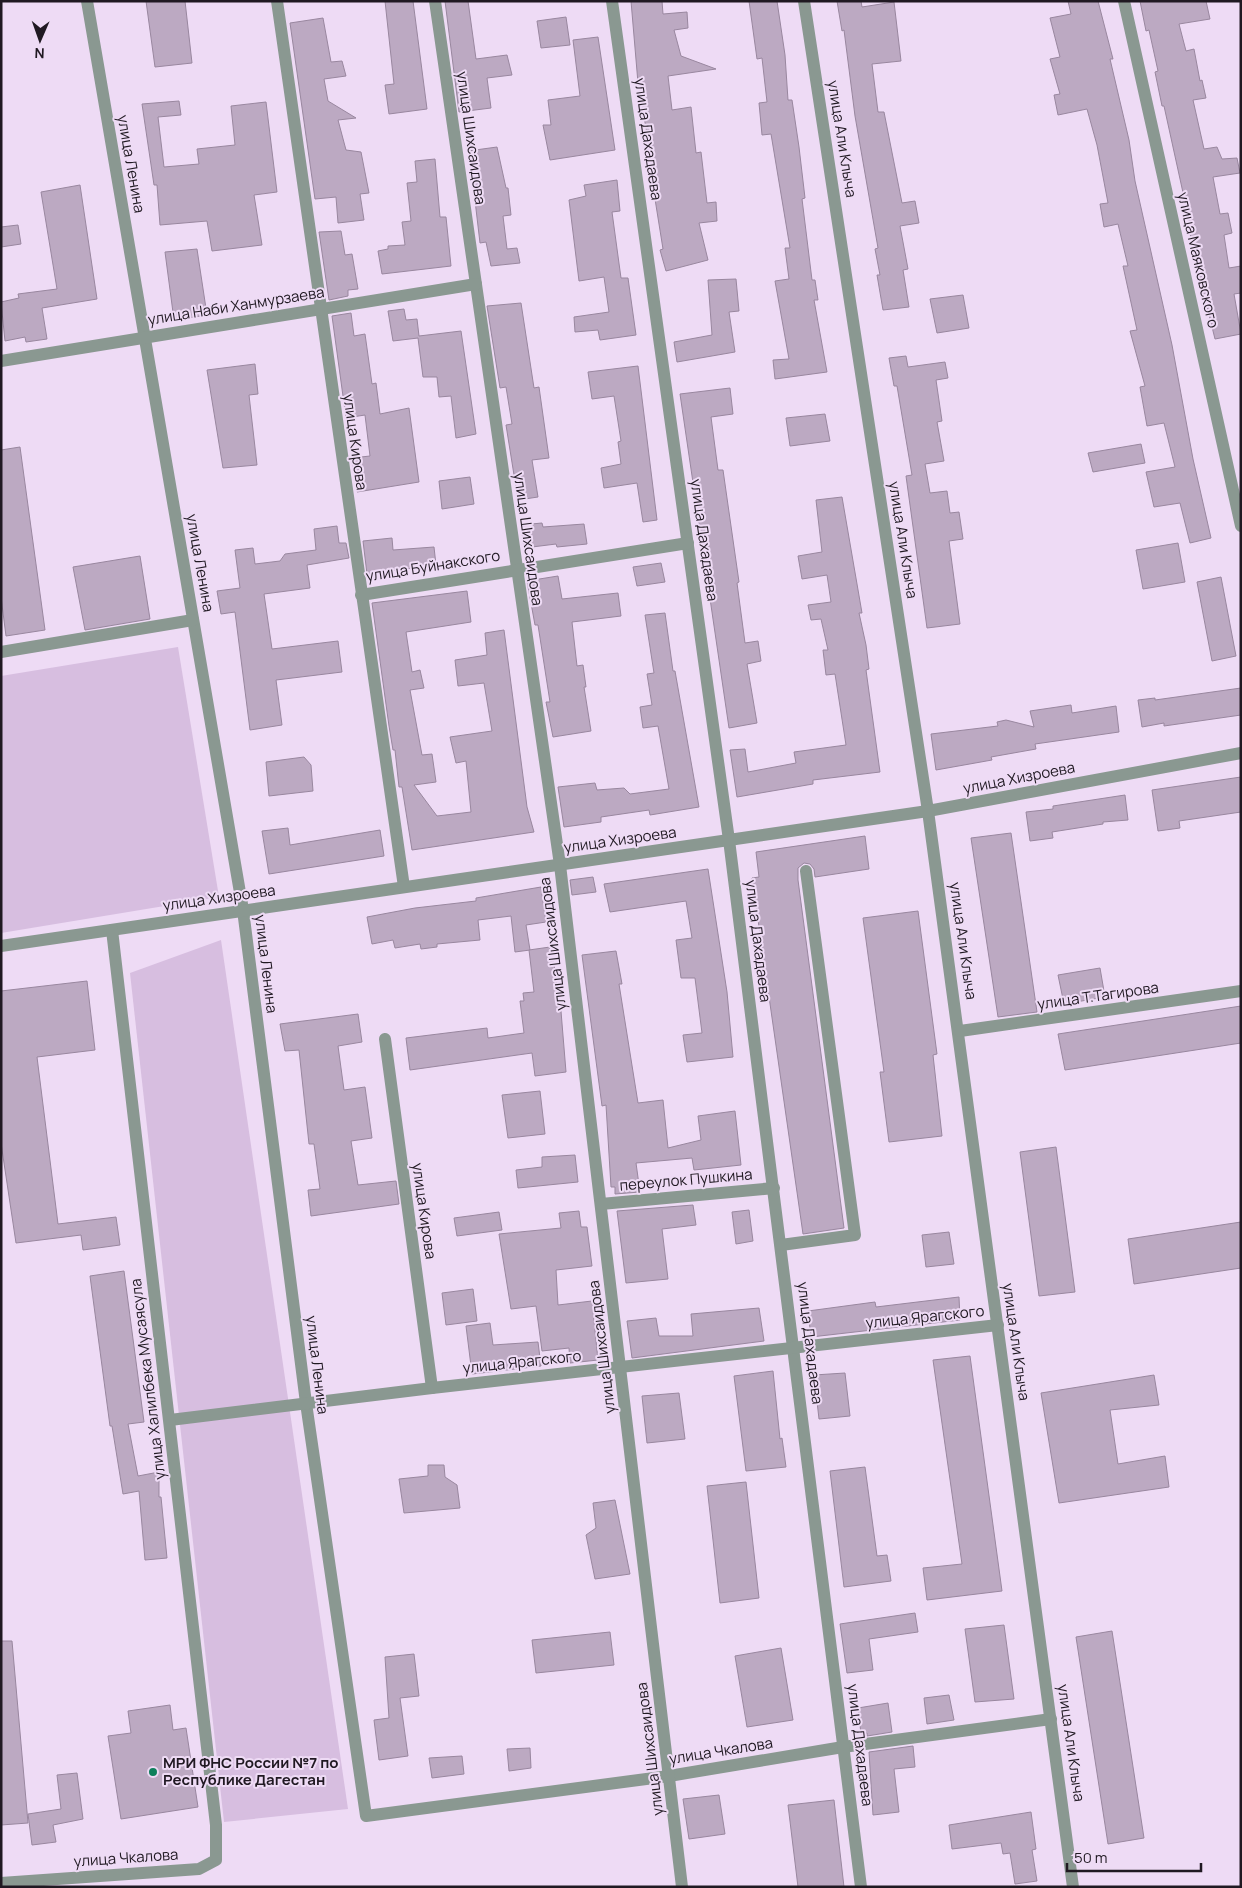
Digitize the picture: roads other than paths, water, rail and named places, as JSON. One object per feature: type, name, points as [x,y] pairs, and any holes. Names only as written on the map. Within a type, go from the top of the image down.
[{"type":"street","name":"улица Ленина","points":[[87,1],[242,910],[306,1403],[366,1816]]},
{"type":"street","name":"улица Кирова","points":[[277,1],[319,309],[404,887]]},
{"type":"street","name":"улица Шихсаидова","points":[[435,1],[560,865],[682,1887]]},
{"type":"street","name":"улица Дахадаева","points":[[612,1],[729,840],[861,1887]]},
{"type":"street","name":"улица Али Клыча","points":[[804,1],[960,1031],[1073,1887]]},
{"type":"street","name":"улица Маяковского","points":[[1124,1],[1241,526]]},
{"type":"street","name":"улица Наби Ханмурзаева","points":[[1,361],[144,336],[476,284]]},
{"type":"street","name":"улица Буйнакского","points":[[361,595],[688,543]]},
{"type":"street","points":[[1,652],[193,620]]},
{"type":"street","name":"улица Хизроева","points":[[1,946],[928,811],[1241,753]]},
{"type":"street","points":[[781,1245],[856,1235],[806,872]]},
{"type":"street","name":"улица Халилбека Мусаясула","points":[[112,930],[216,1825]]},
{"type":"street","name":"улица Т.Тагирова","points":[[960,1031],[1241,991]]},
{"type":"street","name":"улица Кирова","points":[[385,1039],[432,1388]]},
{"type":"street","name":"переулок Пушкина","points":[[601,1204],[774,1188]]},
{"type":"street","name":"улица Ярагского","points":[[170,1420],[432,1388],[998,1326]]},
{"type":"street","name":"улица Чкалова","points":[[366,1816],[669,1776],[843,1747],[1052,1719]]},
{"type":"street","name":"улица Чкалова","points":[[1,1883],[199,1869],[216,1860],[216,1825]]},
{"type":"place","name":"МРИ ФНС России №7 по Республике Дагестан","points":[[153,1772]]}]
